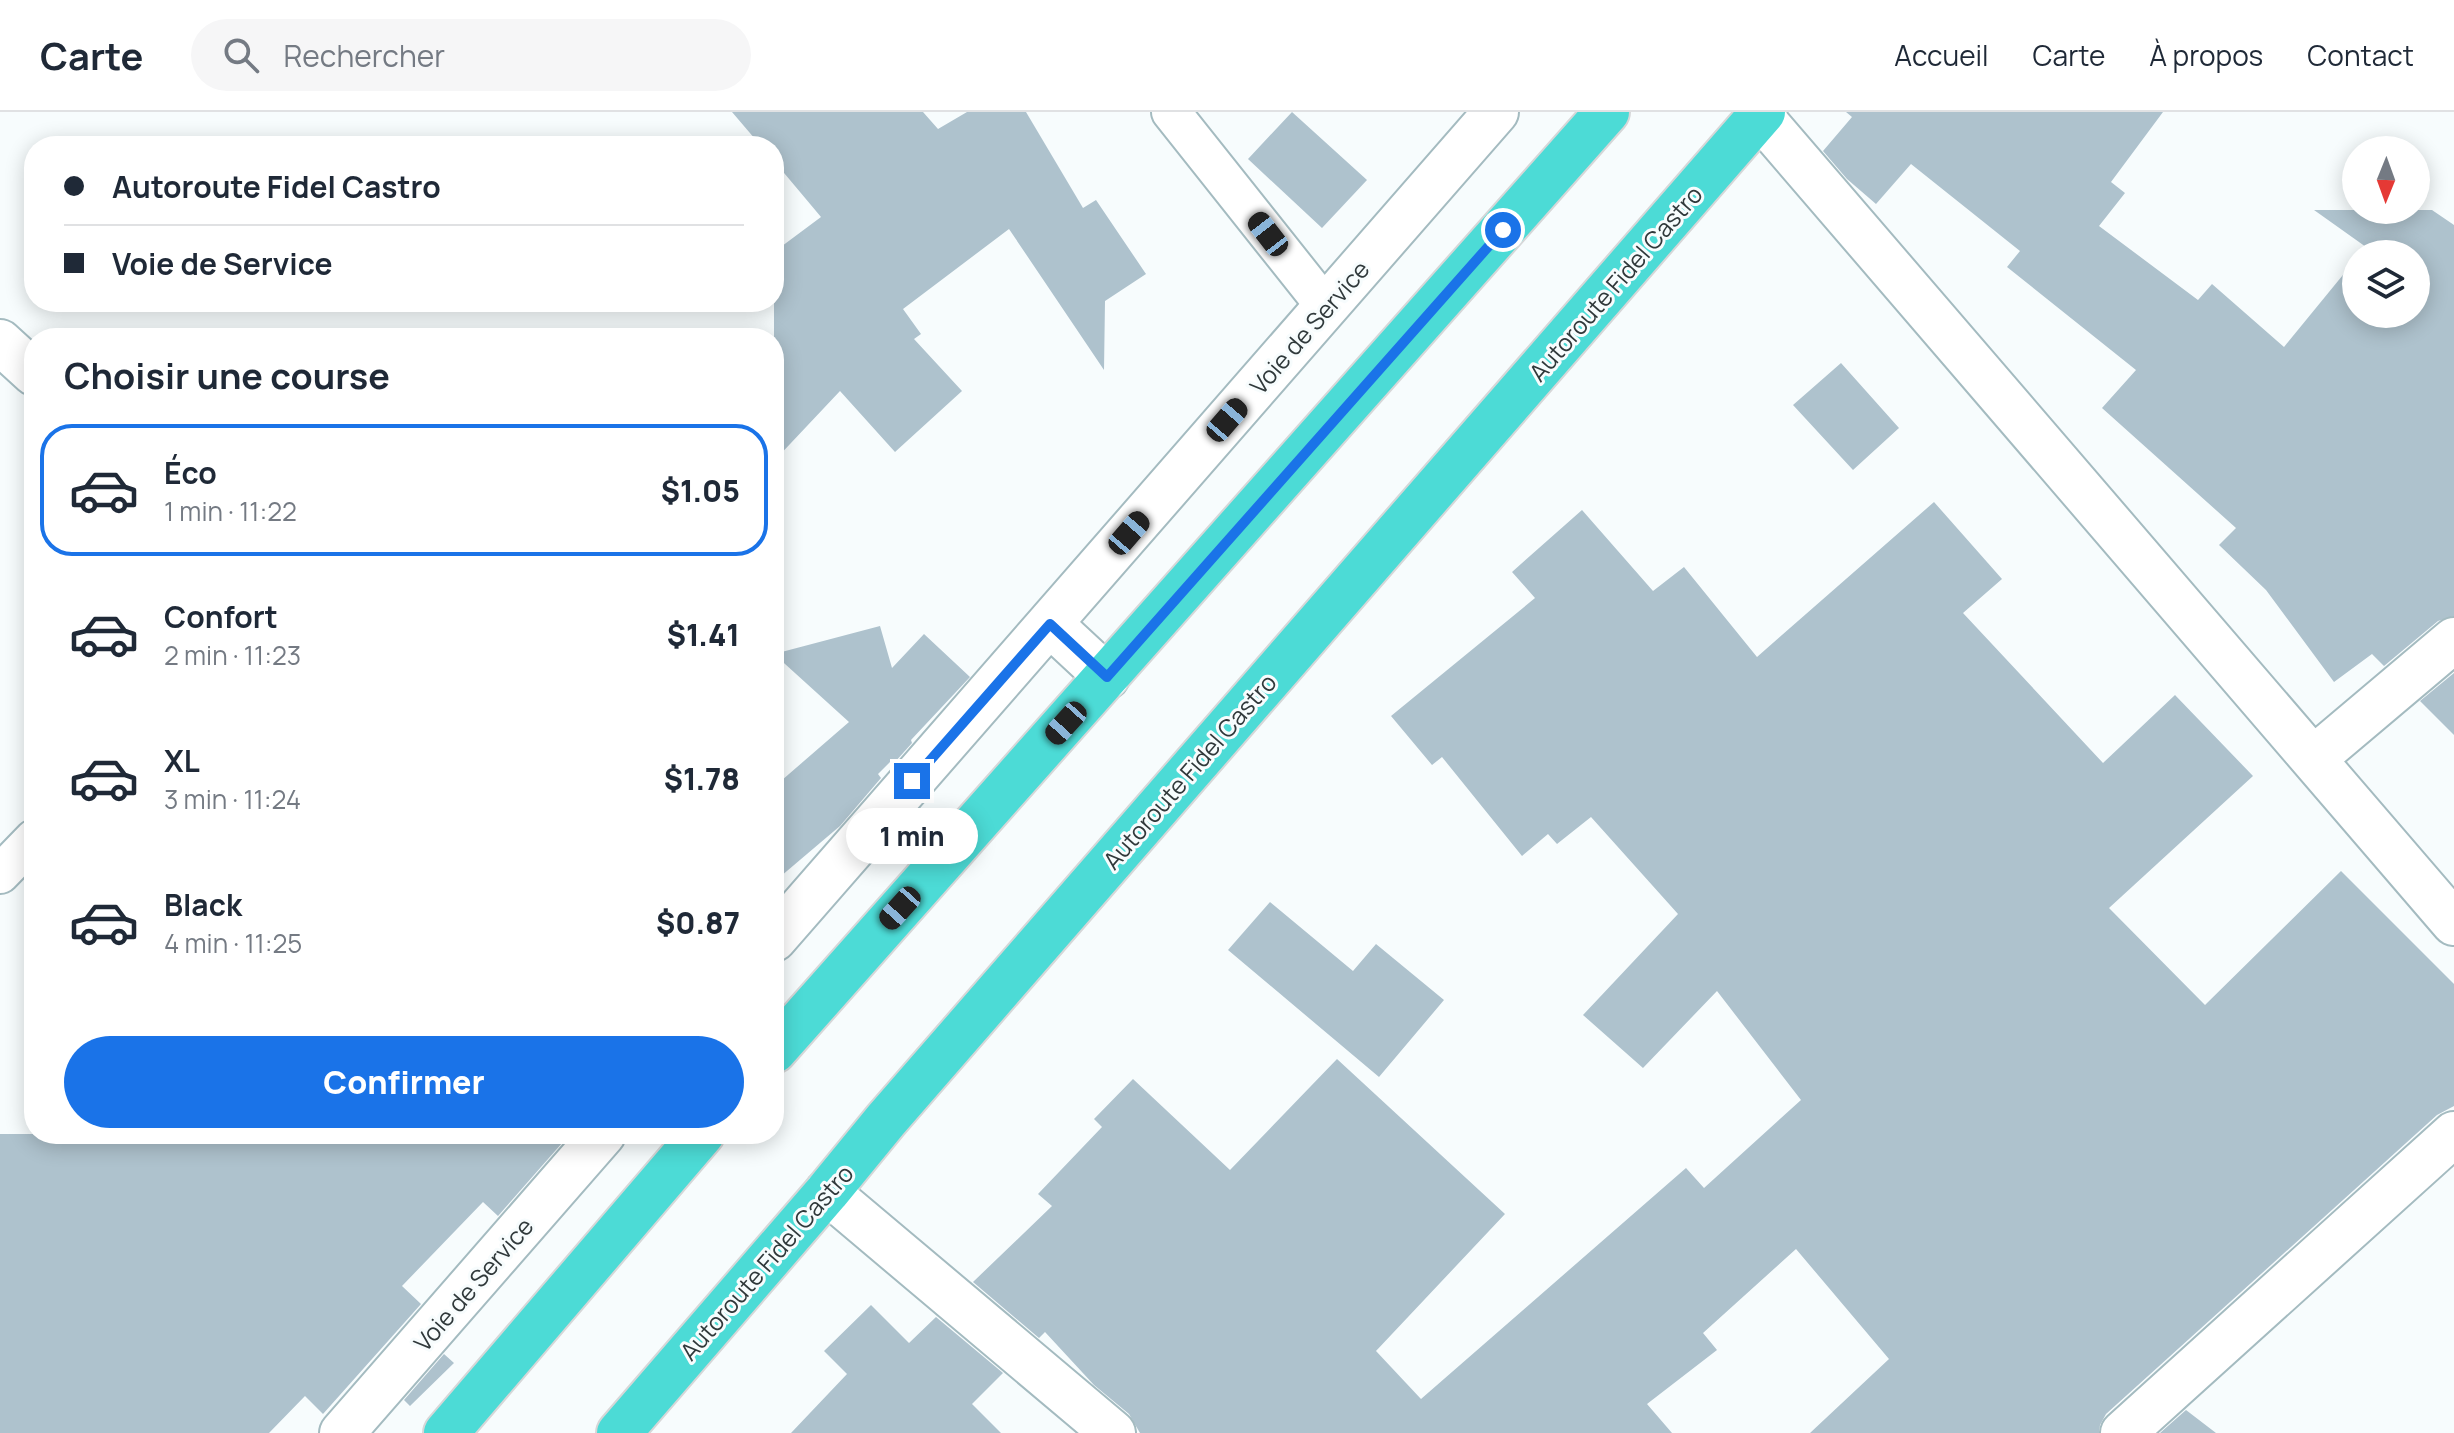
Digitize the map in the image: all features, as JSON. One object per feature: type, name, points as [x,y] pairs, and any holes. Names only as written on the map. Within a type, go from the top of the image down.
[{"type":"highway","points":[[784,1040],[1607,112]]},
{"type":"highway","name":"Autoroute Fidel Castro","points":[[619,1433],[907,1096],[1762,114]]},
{"type":"highway","points":[[446,1433],[693,1144]]},
{"type":"street","name":"Voie de Service","points":[[784,928],[1496,112]]},
{"type":"street","points":[[1762,114],[2454,923]]},
{"type":"street","points":[[0,342],[24,364]]},
{"type":"street","points":[[1050,624],[1107,677]]},
{"type":"street","points":[[2313,759],[2454,640]]},
{"type":"street","points":[[2123,1433],[2454,1134]]},
{"type":"street","name":"Voie de Service","points":[[342,1433],[594,1144]]},
{"type":"street","points":[[827,1192],[1113,1433]]},
{"type":"lane","points":[[1171,112],[1326,307]]},
{"type":"lane","points":[[0,874],[24,849]]},
{"type":"building","points":[[732,112],[923,112],[938,129],[967,112],[1026,112],[1083,208],[1096,200],[1146,274],[1105,301],[1104,370],[1009,229],[903,309],[921,334],[914,339],[962,391],[895,452],[840,391],[784,450],[784,328],[774,328],[774,312],[784,312],[784,245],[821,217],[784,173],[784,136],[752,136]]},
{"type":"building","points":[[1292,112],[1367,180],[1322,228],[1248,159]]},
{"type":"building","points":[[1846,112],[2163,112],[2111,182],[2125,193],[2099,226],[2198,300],[2212,284],[2284,347],[2342,276],[2342,328],[2430,328],[2430,240],[2356,240],[2314,210],[2342,210],[2342,224],[2430,224],[2432,210],[2454,225],[2454,616],[2438,621],[2384,666],[2372,654],[2334,682],[2266,590],[2219,545],[2236,528],[2102,408],[2136,370],[2007,267],[2020,251],[1911,164],[1876,204],[1847,179],[1823,151],[1852,117]]},
{"type":"building","points":[[1841,363],[1899,428],[1853,470],[1793,405]]},
{"type":"building","points":[[1934,502],[2002,579],[1963,613],[2103,763],[2175,695],[2253,776],[2109,908],[2205,1005],[2341,871],[2454,984],[2454,1106],[2437,1115],[2106,1414],[2099,1433],[1810,1433],[1889,1359],[1796,1249],[1703,1333],[1717,1350],[1647,1404],[1672,1433],[1140,1433],[1129,1414],[1094,1385],[1045,1332],[1039,1338],[973,1282],[1052,1206],[1038,1194],[1102,1127],[1094,1119],[1133,1079],[1230,1170],[1337,1059],[1505,1214],[1376,1351],[1421,1399],[1686,1168],[1704,1188],[1801,1100],[1717,991],[1643,1068],[1583,1015],[1678,914],[1591,817],[1557,844],[1548,834],[1522,856],[1442,757],[1432,765],[1391,716],[1535,598],[1512,572],[1582,510],[1653,591],[1684,567],[1757,657]]},
{"type":"building","points":[[880,626],[892,668],[924,634],[970,677],[911,740],[912,743],[895,762],[892,760],[878,774],[881,778],[840,826],[784,874],[784,778],[849,722],[784,663],[784,651]]},
{"type":"building","points":[[2454,673],[2454,735],[2420,701]]},
{"type":"building","points":[[1270,902],[1353,971],[1376,944],[1444,1000],[1379,1077],[1228,950]]},
{"type":"building","points":[[0,1134],[24,1134],[24,1144],[561,1144],[498,1216],[483,1202],[402,1286],[421,1304],[323,1414],[305,1396],[269,1433],[0,1433]]},
{"type":"building","points":[[871,1305],[909,1343],[936,1317],[1003,1373],[972,1404],[1001,1433],[791,1433],[847,1374],[824,1351]]},
{"type":"building","points":[[444,1354],[454,1363],[410,1406],[404,1400]]},
{"type":"building","points":[[2186,1410],[2216,1433],[2160,1433]]},
{"type":"route","points":[[912,781],[1050,624],[1107,677],[1503,230]]}]
